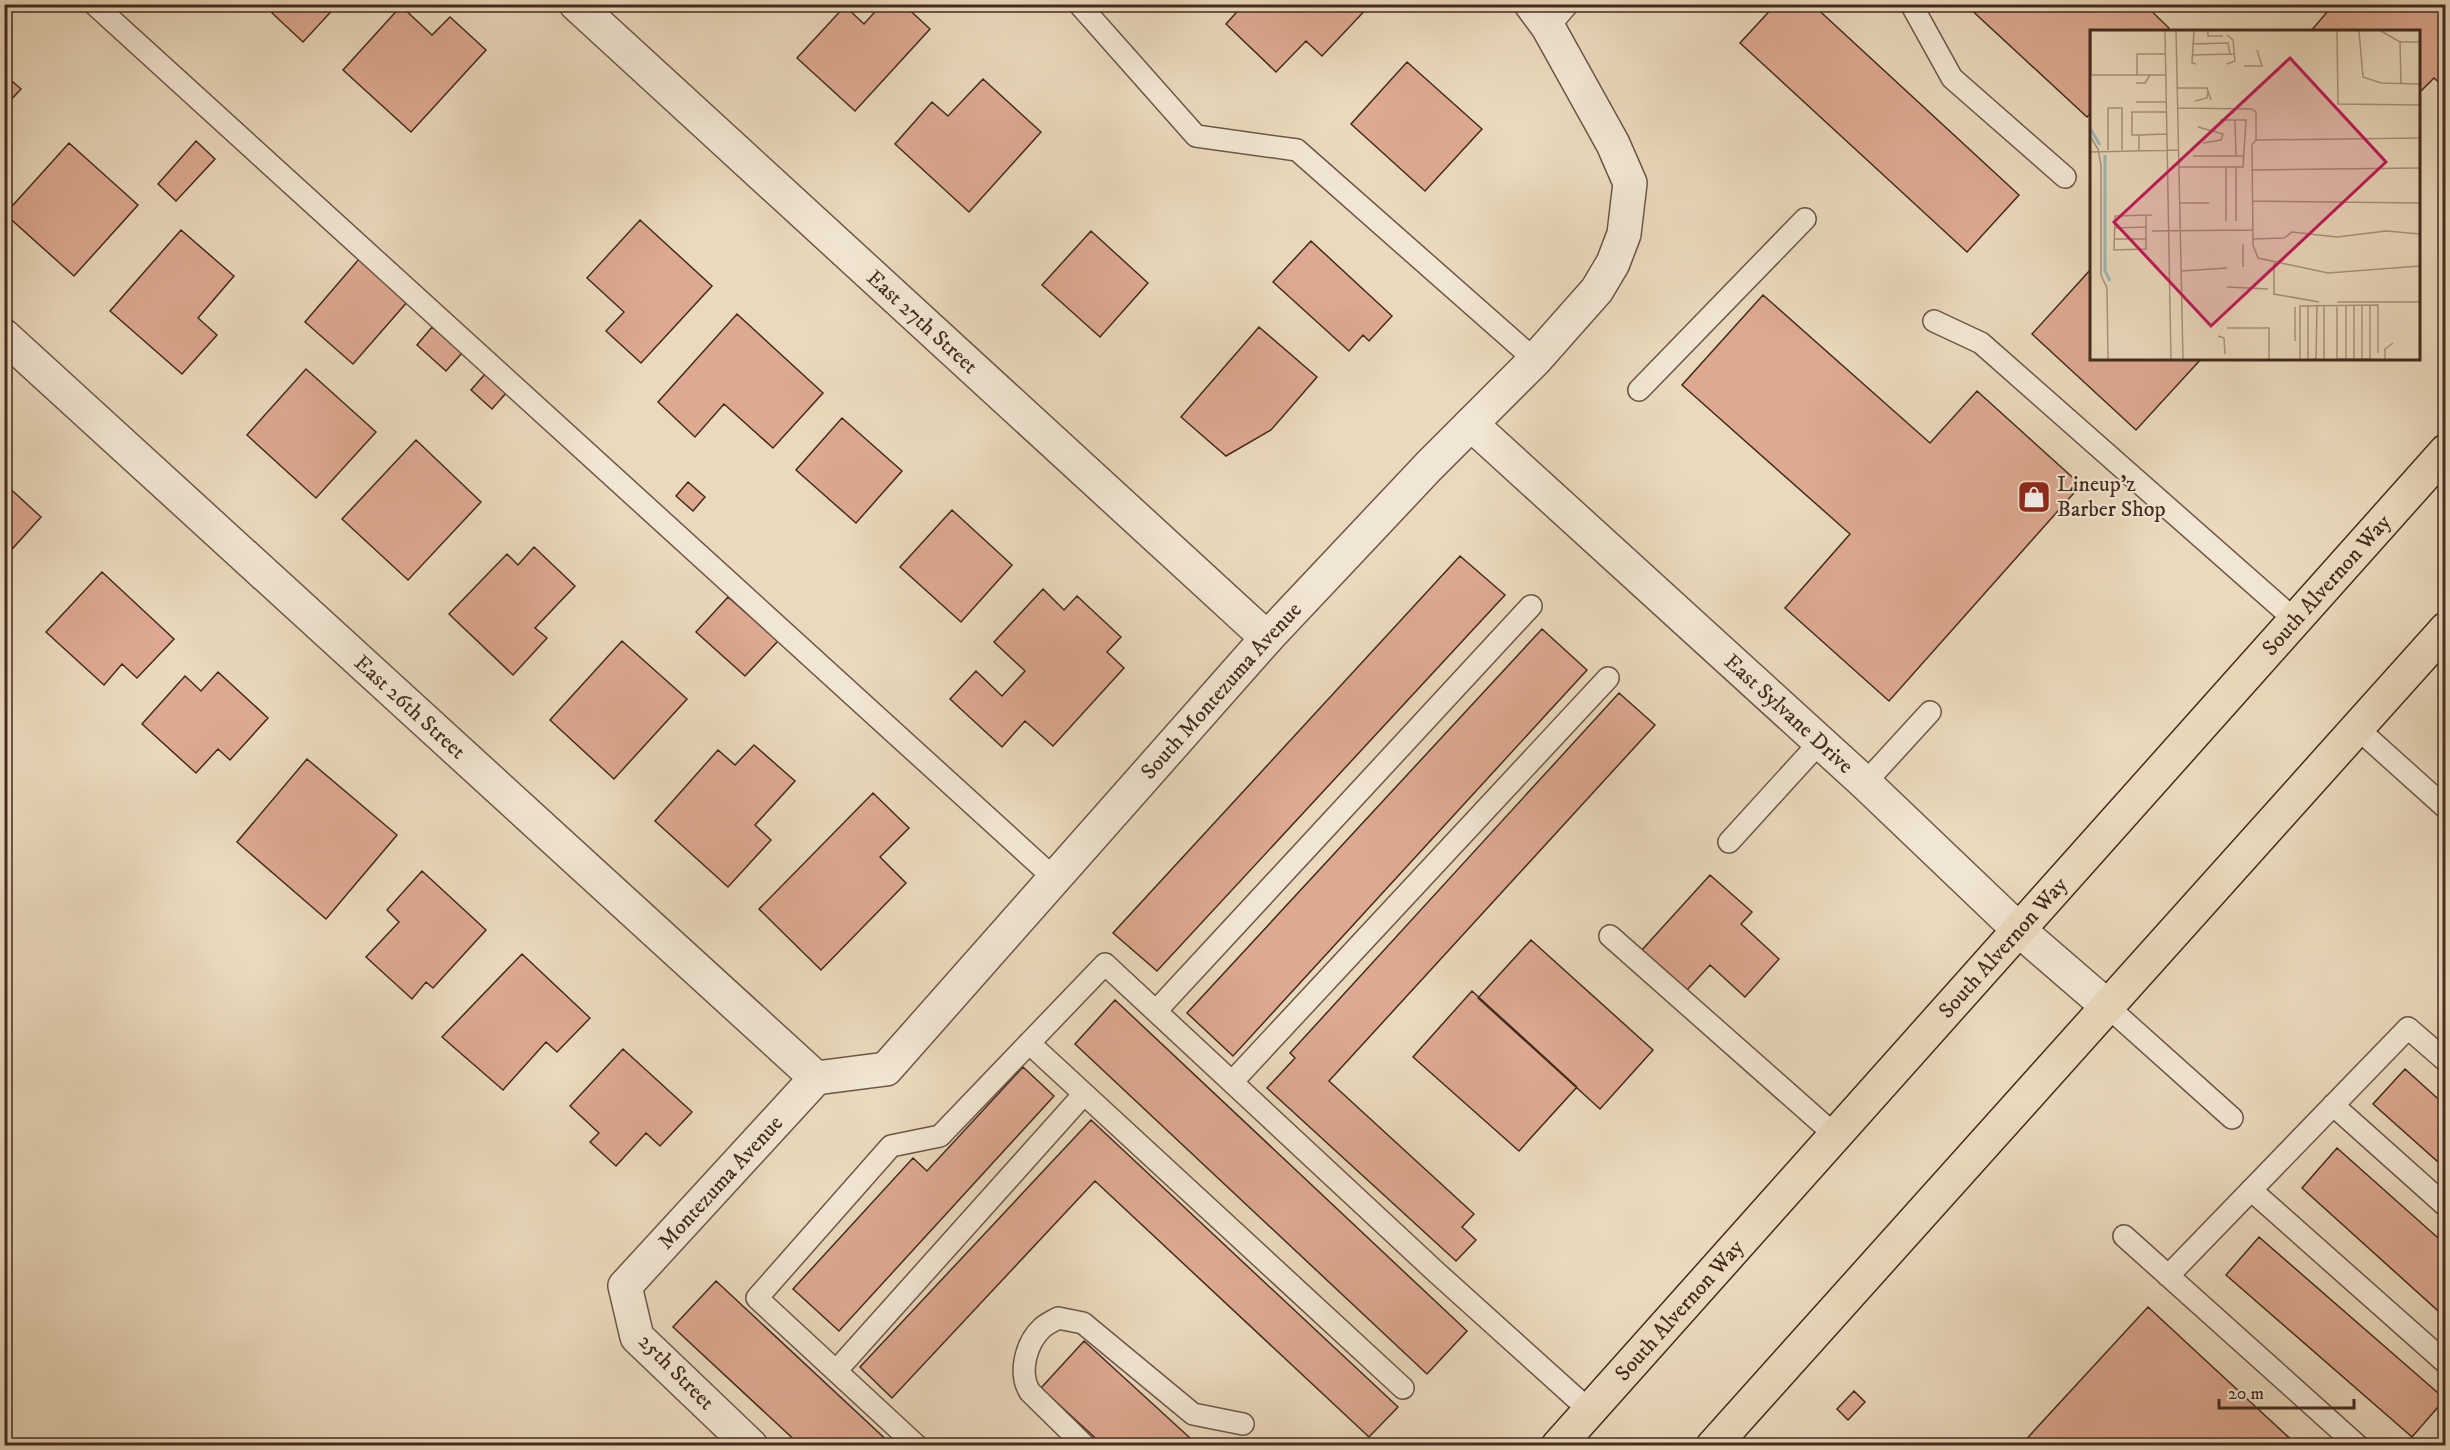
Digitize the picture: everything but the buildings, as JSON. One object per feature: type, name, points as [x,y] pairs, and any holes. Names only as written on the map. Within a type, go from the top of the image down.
[{"type":"main road","name":"South Alvernon Way","points":[[1558,1446],[2445,451]]},
{"type":"main road","points":[[1713,1446],[2445,629]]},
{"type":"street","name":"East 27th Street","points":[[576,4],[1267,638]]},
{"type":"street","name":"South Montezuma Avenue","points":[[816,1078],[886,1069],[1267,638],[1429,466],[1578,315],[1597,290],[1611,266],[1624,234],[1630,183],[1549,12]]},
{"type":"street","name":"East 26th Street","points":[[4,336],[816,1078]]},
{"type":"street","name":"East Sylvane Drive","points":[[1471,424],[1865,783],[2019,930],[2107,1006]]},
{"type":"street","name":"Montezuma Avenue","points":[[625,1286],[816,1078]]},
{"type":"street","name":"25th Street","points":[[625,1286],[637,1337],[751,1446]]},
{"type":"lane","points":[[94,4],[1055,879]]},
{"type":"lane","points":[[1079,4],[1196,136],[1297,150],[1535,360]]},
{"type":"lane","points":[[1911,4],[1952,78],[2066,177]]},
{"type":"lane","points":[[1639,390],[1805,219]]},
{"type":"lane","points":[[1934,321],[1981,342],[2295,620]]},
{"type":"lane","points":[[1156,1011],[1532,606]]},
{"type":"lane","points":[[1232,1082],[1608,678]]},
{"type":"lane","points":[[1865,783],[1930,712]]},
{"type":"lane","points":[[2357,728],[2445,808]]},
{"type":"lane","points":[[1729,842],[1820,742]]},
{"type":"lane","points":[[1610,936],[1835,1135]]},
{"type":"lane","points":[[917,1446],[757,1298],[891,1146],[940,1136],[1106,964],[1436,1272],[1589,1410]]},
{"type":"lane","points":[[2107,1006],[2232,1119]]},
{"type":"lane","points":[[2168,1276],[2408,1028],[2445,1061]]},
{"type":"lane","points":[[1029,1043],[1403,1388]]},
{"type":"lane","points":[[836,1371],[1084,1094]]},
{"type":"lane","points":[[2333,1105],[2445,1206]]},
{"type":"lane","points":[[2251,1190],[2445,1363]]},
{"type":"lane","points":[[2124,1236],[2358,1446]]},
{"type":"lane","points":[[1085,1446],[1030,1392],[1023,1382],[1027,1348],[1042,1328],[1058,1318],[1083,1323],[1192,1414],[1243,1424]]},
{"type":"place","name":"Lineup'z Barber Shop","points":[[2034,497]]}]
